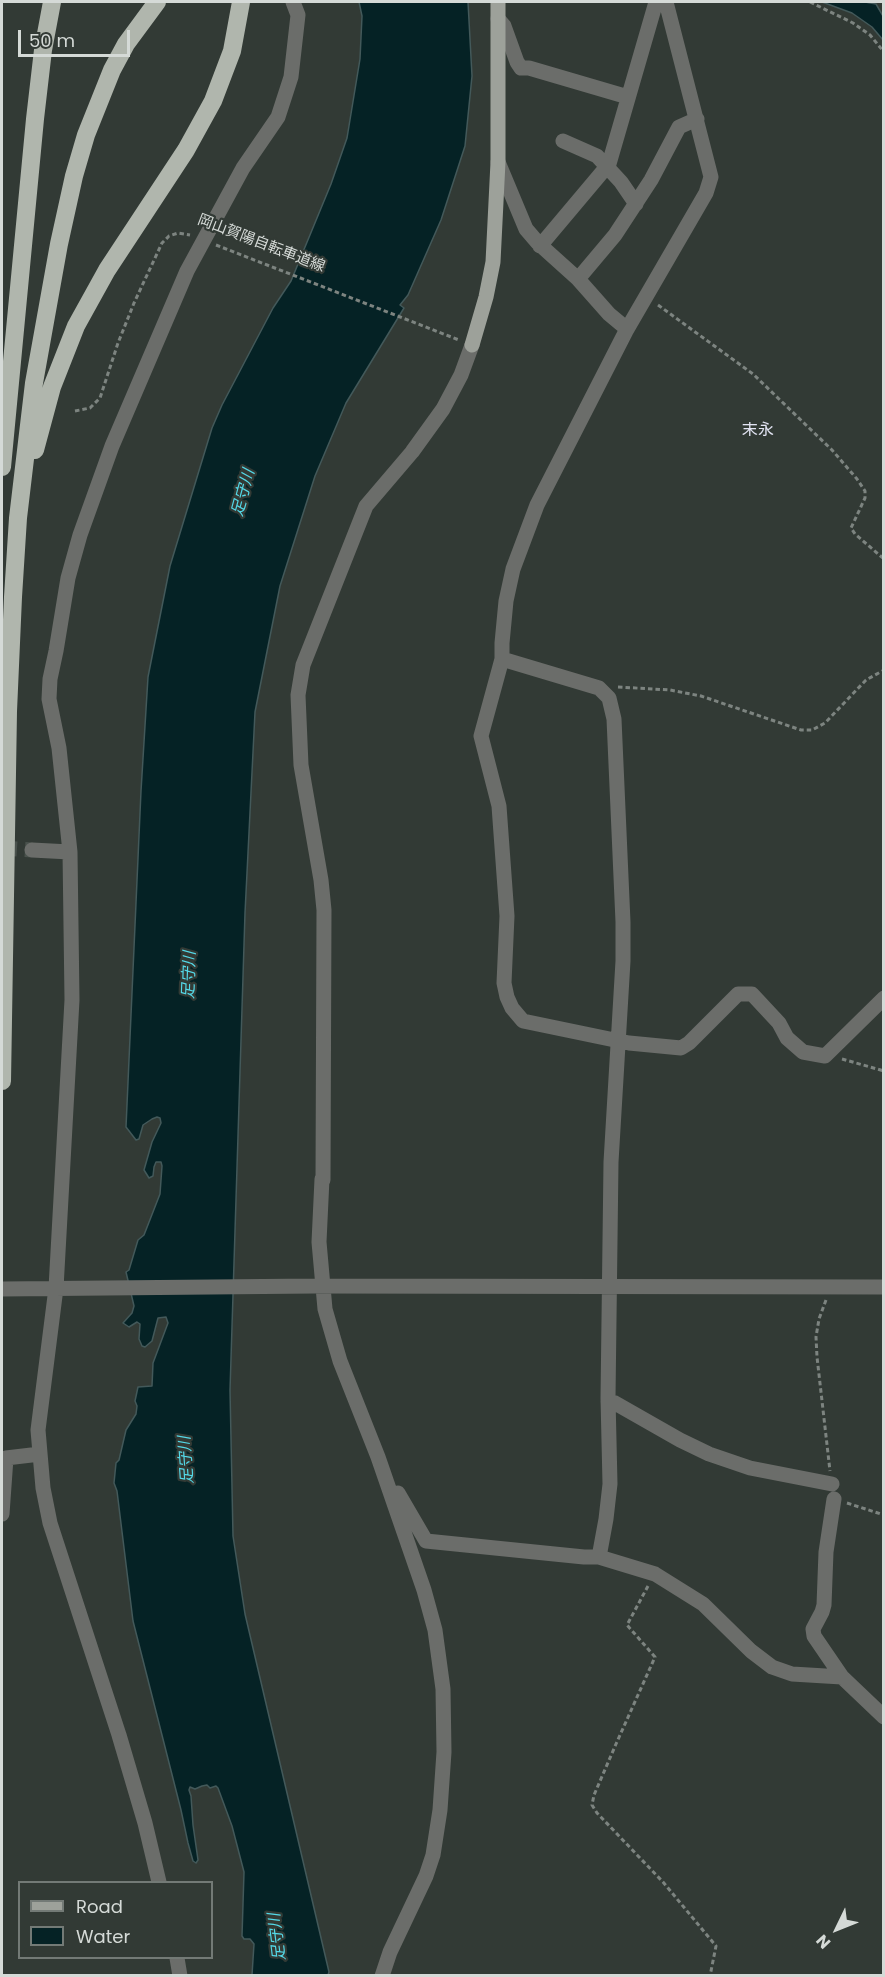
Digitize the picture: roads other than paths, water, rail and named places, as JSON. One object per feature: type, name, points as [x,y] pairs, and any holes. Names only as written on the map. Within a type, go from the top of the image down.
[{"type":"highway","points":[[2,467],[35,119],[43,50],[52,2]]},
{"type":"highway","points":[[2,1081],[8,711],[13,597],[20,497],[34,383],[74,176],[111,70],[126,44],[157,2]]},
{"type":"highway","points":[[13,597],[34,453],[52,387],[64,355],[81,316],[107,270],[186,150],[209,110],[232,51],[241,2]]},
{"type":"main road","points":[[469,344],[486,297],[493,262],[498,162],[498,2]]},
{"type":"street","points":[[159,1881],[145,1823],[119,1735],[45,1506],[40,1454],[38,1430],[40,1410],[62,1288],[72,1000],[70,852],[59,748],[49,699],[50,679],[68,578],[80,535],[112,446],[187,271],[243,168],[278,117],[291,77],[298,15],[293,2]]},
{"type":"street","points":[[540,246],[607,166],[656,2]]},
{"type":"street","points":[[666,2],[711,177],[706,193],[627,329],[551,476],[521,543],[513,569],[506,601],[502,659],[481,736],[500,806],[507,916],[504,983],[507,997],[518,1017],[523,1021],[618,1042],[681,1048],[689,1043],[738,994],[752,994],[779,1023],[787,1038],[803,1052],[825,1056],[884,998]]},
{"type":"street","points":[[498,19],[504,26],[521,68],[529,68],[628,97]]},
{"type":"street","points":[[578,279],[615,235],[636,204],[679,127],[697,119]]},
{"type":"street","points":[[563,141],[597,156],[621,182],[636,204]]},
{"type":"street","points":[[498,162],[523,222],[540,246],[578,279],[609,314],[627,329]]},
{"type":"street","points":[[382,1976],[390,1952],[418,1895],[433,1855],[440,1810],[444,1752],[442,1678],[435,1630],[424,1590],[378,1457],[340,1361],[319,1286],[323,1180],[324,910],[301,765],[298,715],[303,665],[366,506],[412,452],[444,409],[461,375],[469,344]]},
{"type":"street","points":[[502,659],[599,688],[609,698],[614,719],[623,922],[611,1162],[608,1402],[610,1484],[599,1557]]},
{"type":"street","points":[[32,850],[70,852]]},
{"type":"street","points":[[2,1289],[319,1286],[884,1287]]},
{"type":"street","points":[[608,1402],[615,1403],[709,1454],[833,1492],[826,1552],[824,1605],[813,1629],[814,1636],[843,1677],[884,1717]]},
{"type":"street","points":[[2,1514],[6,1458],[40,1454]]},
{"type":"street","points":[[378,1457],[426,1541],[599,1557],[655,1574],[703,1604],[751,1651],[772,1666],[792,1674],[843,1677]]},
{"type":"street","points":[[177,1959],[180,1976]]},
{"type":"water","name":"足守川","points":[[359,2],[468,2],[472,76],[465,146],[441,220],[408,295],[400,305],[404,308],[346,403],[315,476],[280,586],[255,712],[245,913],[230,1390],[233,1536],[245,1614],[329,1972],[328,1975],[252,1975],[254,1944],[250,1939],[244,1939],[242,1936],[244,1872],[232,1826],[216,1786],[210,1788],[207,1785],[195,1789],[190,1787],[189,1790],[198,1860],[196,1863],[193,1861],[133,1621],[117,1491],[114,1483],[116,1463],[119,1460],[126,1430],[136,1414],[135,1401],[138,1387],[152,1386],[153,1363],[168,1323],[166,1317],[158,1318],[152,1341],[145,1347],[139,1339],[140,1324],[137,1322],[129,1327],[123,1323],[132,1313],[134,1306],[126,1272],[129,1270],[138,1240],[144,1235],[160,1194],[162,1166],[161,1162],[156,1162],[153,1176],[149,1178],[144,1170],[152,1142],[161,1123],[160,1118],[152,1119],[143,1125],[139,1139],[136,1140],[126,1127],[141,791],[148,677],[170,566],[212,428],[273,308],[291,281],[331,184],[347,138],[360,59],[362,16]]},
{"type":"water","points":[[822,2],[876,4],[883,16],[883,40],[872,27],[852,13]]},
{"type":"tunnel","points":[[2,848],[32,850]]},
{"type":"district","name":"末永","points":[[758,431]]}]
